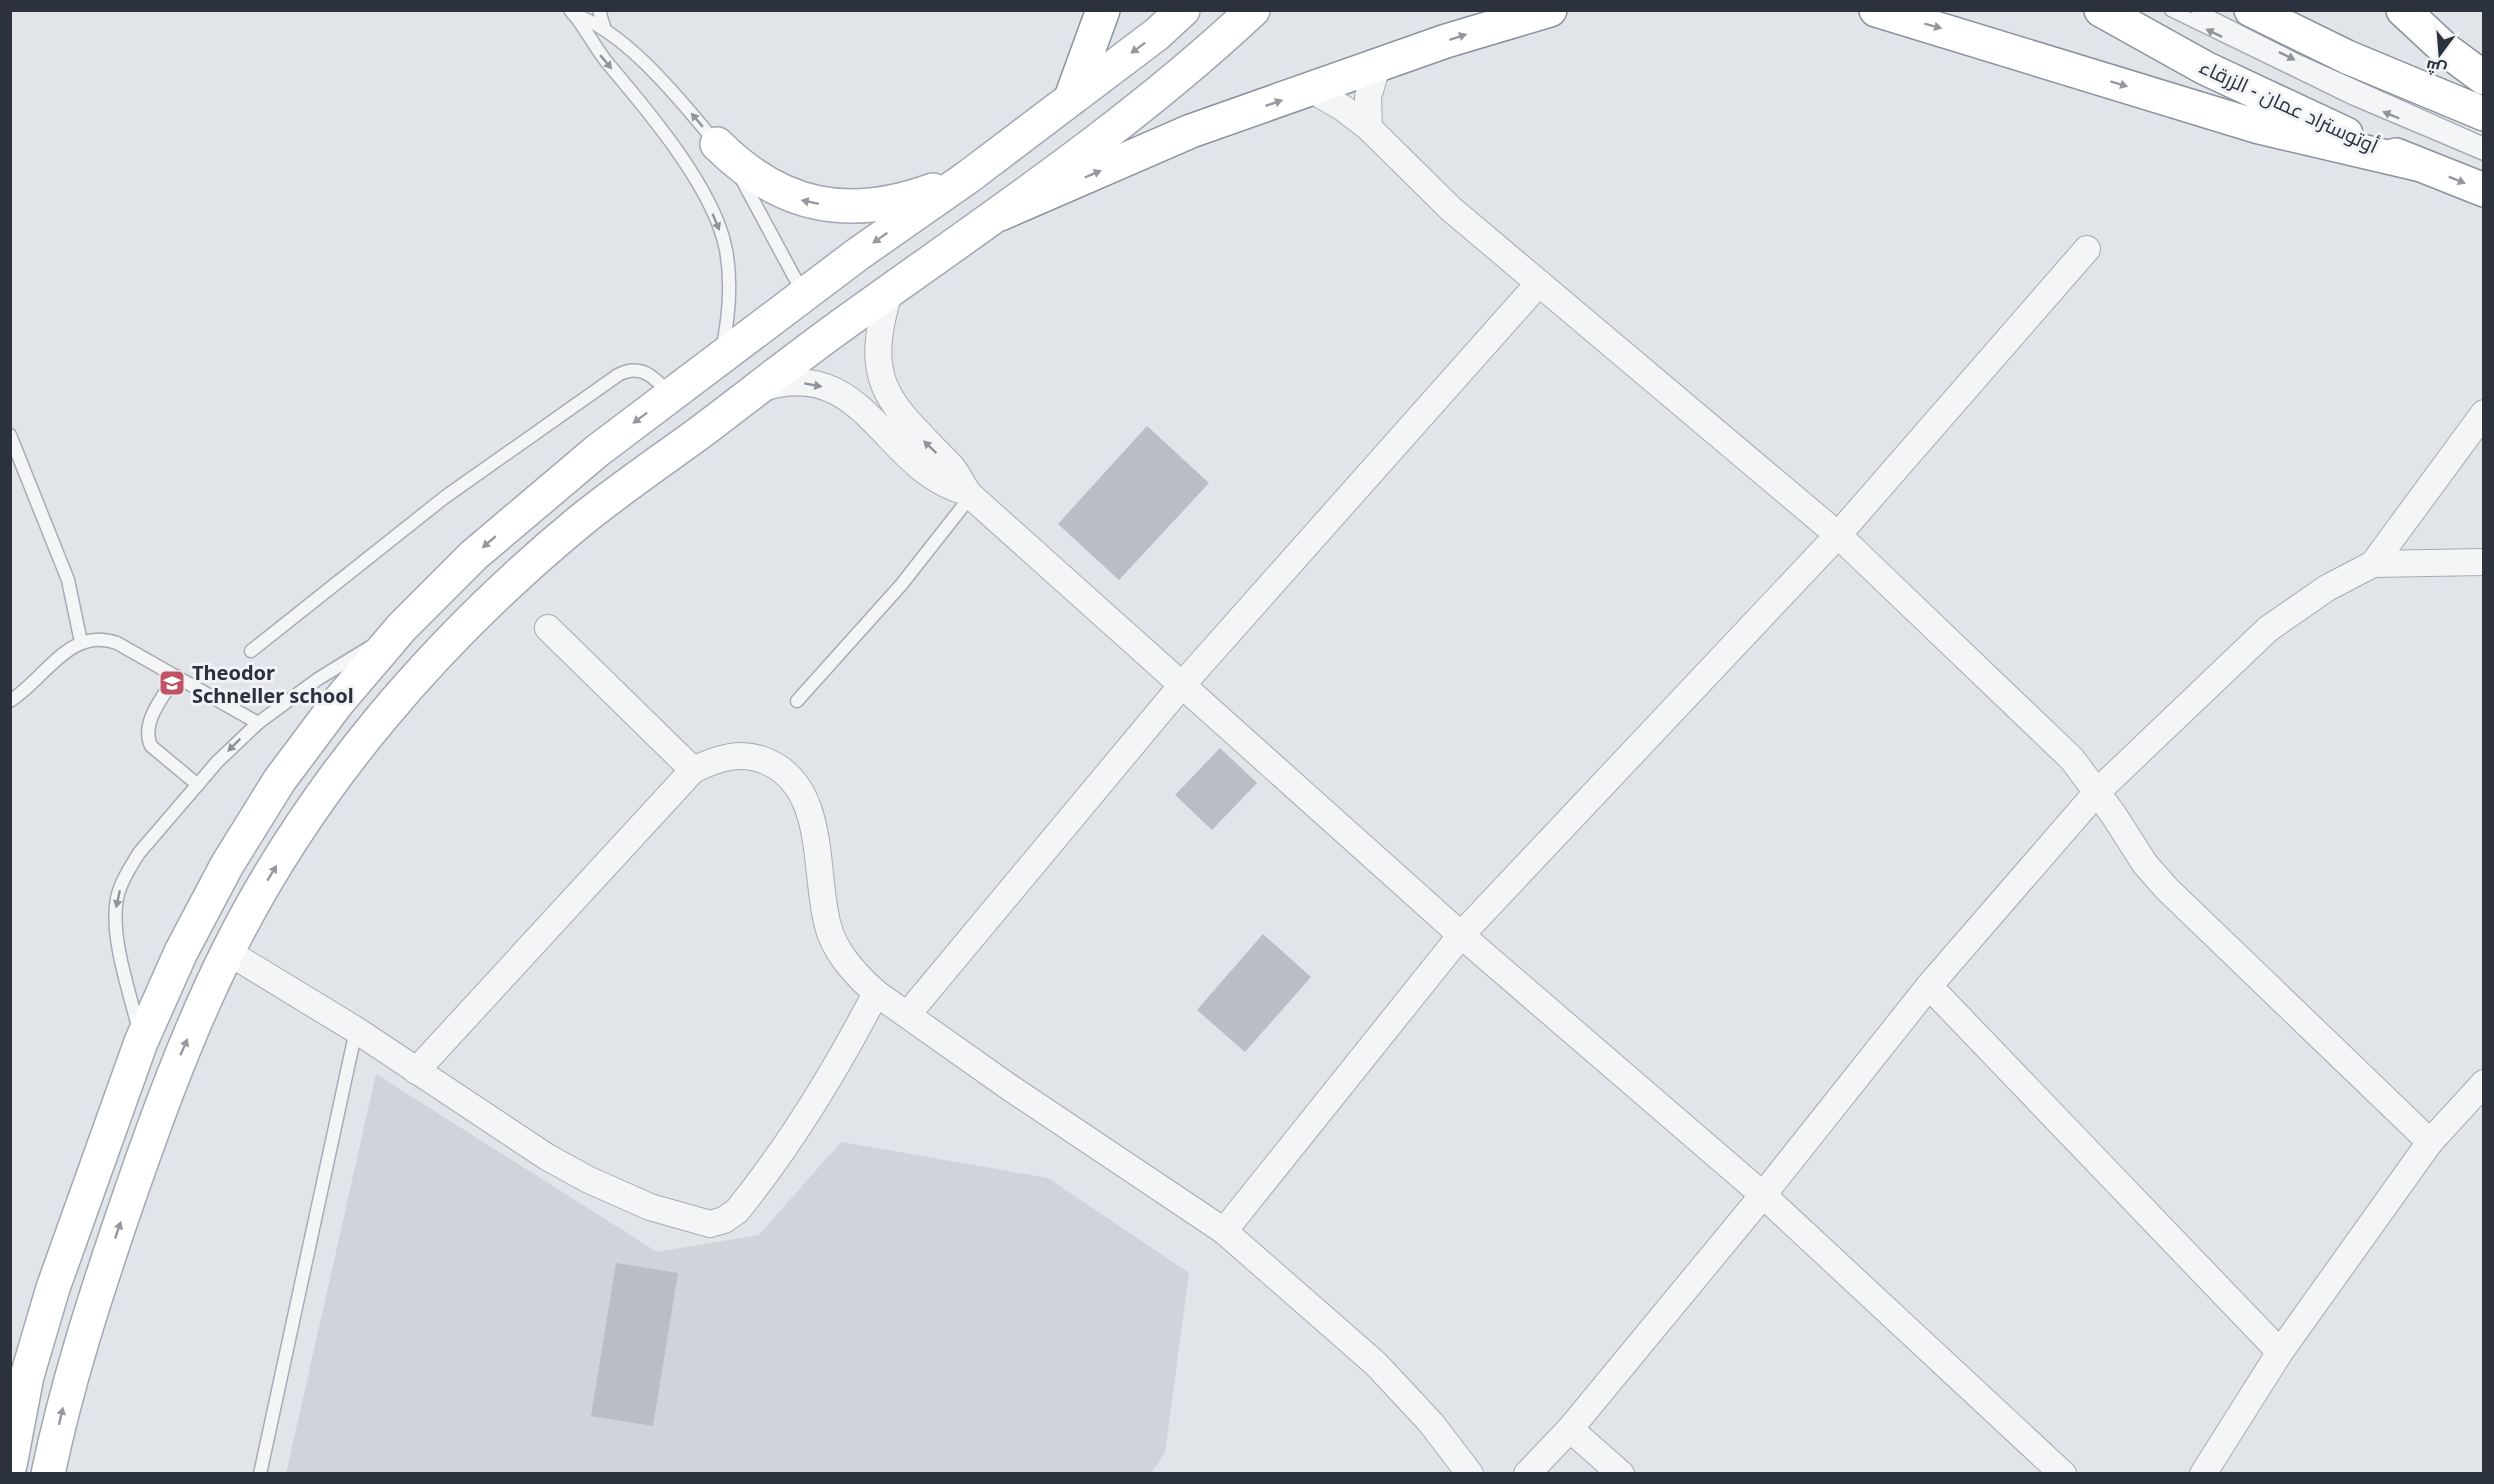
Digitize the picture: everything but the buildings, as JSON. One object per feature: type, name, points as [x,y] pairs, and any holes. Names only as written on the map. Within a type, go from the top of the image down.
[{"type":"main road","points":[[1071,98],[1103,10]]},
{"type":"main road","points":[[10,1465],[27,1376],[53,1288],[141,1042],[181,952],[227,865],[279,781],[338,702],[402,627],[474,555],[543,496],[671,395],[804,295],[968,177],[1157,34],[1183,10]]},
{"type":"main road","points":[[48,1473],[68,1385],[93,1303],[176,1065],[228,952],[274,870],[325,791],[382,717],[444,646],[512,580],[583,519],[830,334],[1000,214],[1175,81],[1253,10]]},
{"type":"main road","points":[[1000,214],[1191,132],[1446,41],[1550,10]]},
{"type":"main road","points":[[1876,10],[2259,127],[2417,164]]},
{"type":"main road","name":"أوتوستراد عمان - الزرقاء","points":[[2101,10],[2205,68],[2417,164],[2484,190]]},
{"type":"main road","points":[[2251,10],[2347,57],[2484,114]]},
{"type":"main road","points":[[2403,10],[2446,50],[2484,78]]},
{"type":"main road","points":[[717,144],[750,174],[769,186],[801,201],[820,204],[884,205],[908,199],[968,177]]},
{"type":"main road","points":[[804,295],[830,334]]},
{"type":"main road","points":[[27,1376],[68,1385]]},
{"type":"street","points":[[1369,128],[1368,97],[1377,67]]},
{"type":"street","points":[[1312,90],[1343,108],[1369,128],[1451,209],[1838,536],[2072,759],[2145,864],[2168,889],[2430,1142]]},
{"type":"street","points":[[1224,1231],[1461,936],[1838,536],[2087,249]]},
{"type":"street","points":[[908,1014],[1182,685],[1539,283]]},
{"type":"street","points":[[889,293],[877,337],[879,369],[883,384],[909,426],[956,472],[969,494],[1461,936],[1763,1195],[2063,1473]]},
{"type":"street","points":[[756,391],[797,382],[837,392],[861,407],[891,441],[931,475],[948,486],[969,494]]},
{"type":"street","points":[[1527,1473],[1570,1429],[1763,1195],[1929,986],[2097,792],[2268,629],[2327,588],[2373,564],[2484,413]]},
{"type":"street","points":[[2373,564],[2484,562]]},
{"type":"street","points":[[548,628],[693,770]]},
{"type":"street","points":[[416,1071],[693,770],[718,758],[739,755],[760,758],[779,767],[795,780],[810,816],[827,924],[847,962],[876,993],[1009,1087],[1224,1231],[1376,1364],[1431,1423],[1470,1473]]},
{"type":"street","points":[[228,952],[356,1030],[547,1157],[590,1180],[650,1207],[710,1224],[724,1220],[737,1211],[803,1122],[836,1071],[876,993]]},
{"type":"street","points":[[1929,986],[2280,1352]]},
{"type":"street","points":[[2203,1473],[2280,1352],[2430,1142],[2484,1083]]},
{"type":"street","points":[[1570,1429],[1621,1473]]},
{"type":"lane","points":[[599,10],[604,27]]},
{"type":"lane","points":[[2170,10],[2354,99],[2484,154]]},
{"type":"lane","points":[[2197,10],[2298,61],[2484,144]]},
{"type":"lane","points":[[572,12],[604,27],[656,75],[717,144],[753,198],[804,295]]},
{"type":"lane","points":[[572,12],[598,52],[666,136],[698,185],[716,221],[726,247],[729,276],[726,332],[720,360]]},
{"type":"lane","points":[[251,651],[436,504],[618,375],[625,371],[643,370],[671,395]]},
{"type":"lane","points":[[10,435],[68,580],[81,642]]},
{"type":"lane","points":[[797,701],[901,585],[969,494]]},
{"type":"lane","points":[[141,1042],[118,941],[115,917],[118,894],[139,853],[198,785],[258,723],[318,679],[402,627]]},
{"type":"lane","points":[[10,700],[69,649],[81,642],[109,640],[258,723]]},
{"type":"lane","points":[[176,676],[150,720],[148,740],[151,746],[198,785]]},
{"type":"lane","points":[[260,1473],[356,1030]]},
{"type":"shaded area","points":[[376,1074],[657,1252],[759,1235],[841,1142],[1048,1178],[1189,1273],[1165,1453],[1151,1473],[286,1474]]},
{"type":"place","name":"Theodor Schneller school","points":[[172,683]]}]
